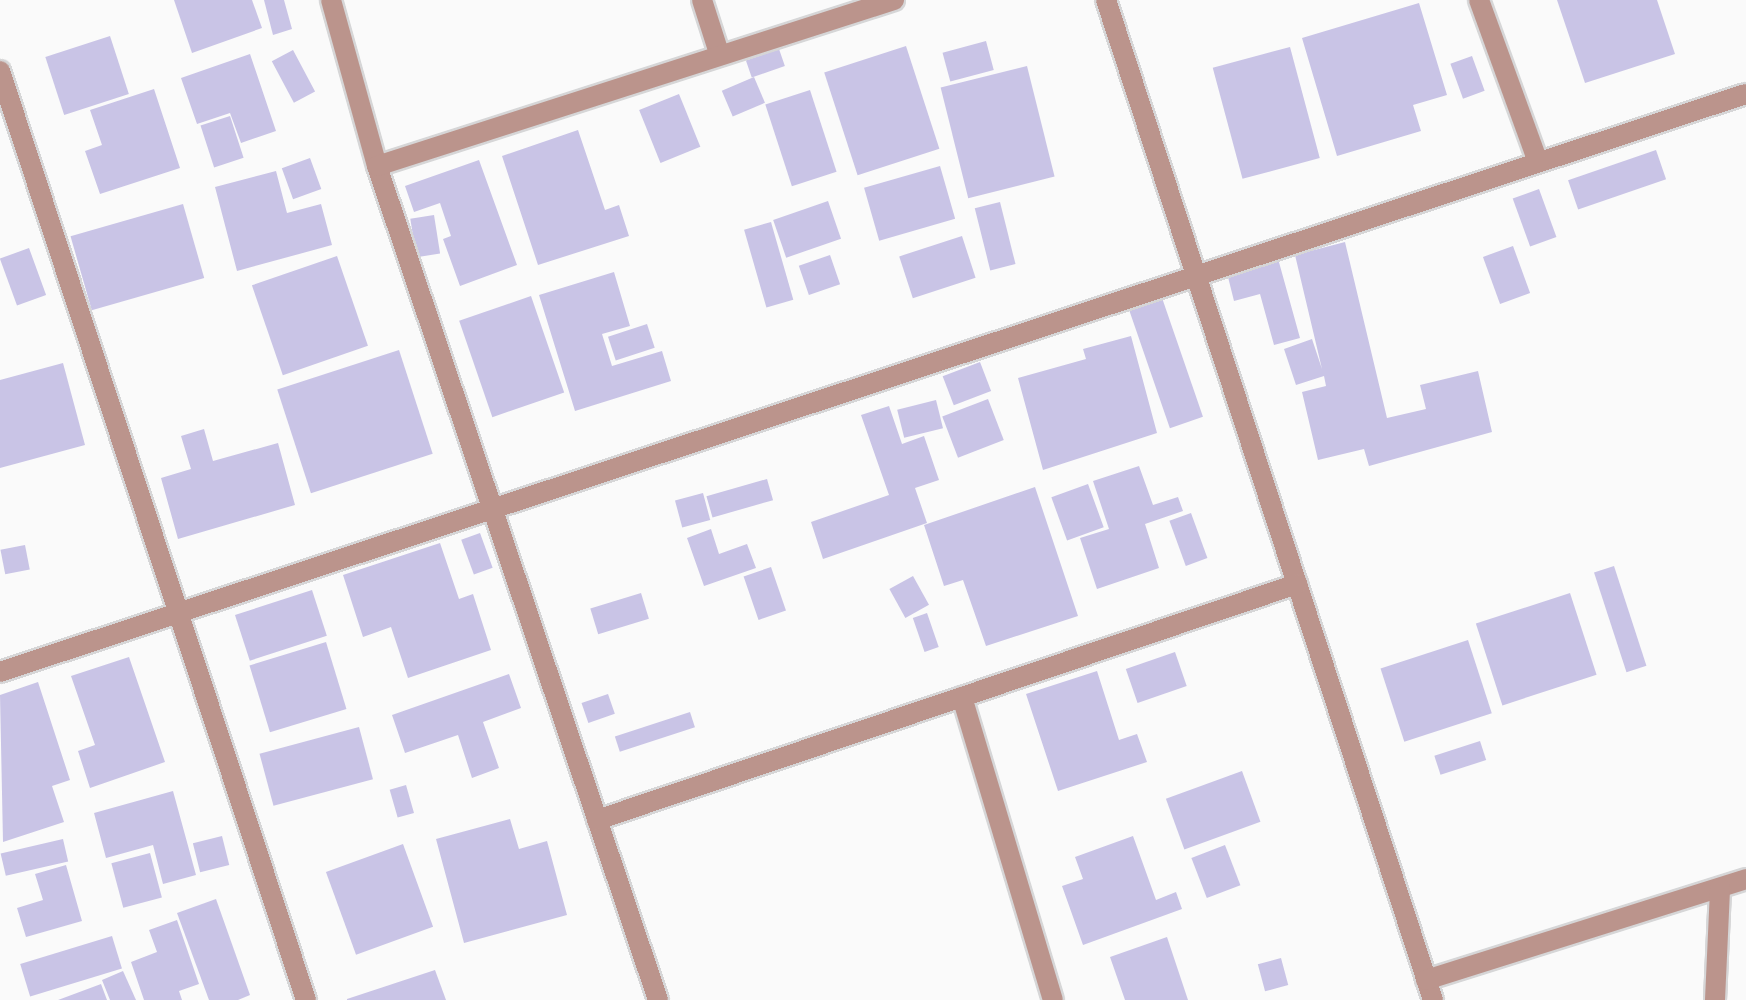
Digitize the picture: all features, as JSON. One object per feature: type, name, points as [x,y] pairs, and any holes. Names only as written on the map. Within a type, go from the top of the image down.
[{"type":"street","points":[[331,0],[377,166],[658,1000]]},
{"type":"street","points":[[702,0],[719,53]]},
{"type":"street","points":[[377,166],[719,53],[894,0]]},
{"type":"street","points":[[1106,0],[1430,990],[1746,879]]},
{"type":"street","points":[[1479,0],[1538,162]]},
{"type":"street","points":[[0,71],[306,1000]]},
{"type":"street","points":[[0,672],[1746,94]]},
{"type":"street","points":[[597,820],[1297,584]]},
{"type":"street","points":[[962,697],[1053,1000]]},
{"type":"street","points":[[1715,1000],[1720,888]]},
{"type":"building","points":[[174,0],[252,0],[262,28],[192,53]]},
{"type":"building","points":[[264,0],[284,0],[292,29],[273,35]]},
{"type":"building","points":[[1557,0],[1657,0],[1675,54],[1585,83]]},
{"type":"building","points":[[1419,3],[1447,95],[1413,105],[1421,131],[1337,156],[1302,38]]},
{"type":"building","points":[[110,36],[129,94],[64,115],[45,57]]},
{"type":"building","points":[[986,41],[994,70],[950,82],[943,53]]},
{"type":"building","points":[[906,46],[939,149],[858,175],[824,73]]},
{"type":"building","points":[[1290,47],[1320,158],[1242,179],[1213,68]]},
{"type":"building","points":[[779,49],[785,66],[752,77],[746,60]]},
{"type":"building","points":[[293,50],[315,91],[294,103],[272,61]]},
{"type":"building","points":[[250,54],[276,131],[241,143],[230,113],[197,124],[181,78]]},
{"type":"building","points":[[1472,56],[1485,91],[1463,99],[1450,64]]},
{"type":"building","points":[[1027,66],[1055,177],[968,198],[941,88]]},
{"type":"building","points":[[754,77],[765,103],[733,116],[722,91]]},
{"type":"building","points":[[154,89],[180,168],[100,194],[85,151],[102,145],[90,110]]},
{"type":"building","points":[[810,90],[837,172],[792,186],[765,105]]},
{"type":"building","points":[[679,94],[700,147],[660,163],[639,110]]},
{"type":"building","points":[[230,116],[244,158],[214,167],[201,126]]},
{"type":"building","points":[[578,130],[605,210],[619,205],[629,236],[538,265],[502,156]]},
{"type":"building","points":[[1656,150],[1666,179],[1578,210],[1568,180]]},
{"type":"building","points":[[310,158],[321,189],[293,199],[282,168]]},
{"type":"building","points":[[479,160],[517,265],[460,286],[443,239],[451,236],[440,203],[414,212],[405,186]]},
{"type":"building","points":[[940,166],[955,219],[879,241],[864,188]]},
{"type":"building","points":[[276,171],[287,213],[321,204],[332,245],[237,271],[215,187]]},
{"type":"building","points":[[1539,189],[1556,237],[1530,247],[1513,199]]},
{"type":"building","points":[[828,201],[841,239],[786,258],[773,220]]},
{"type":"building","points":[[1000,202],[1015,264],[990,270],[975,208]]},
{"type":"building","points":[[183,204],[204,278],[92,310],[71,236]]},
{"type":"building","points":[[434,215],[440,254],[416,257],[410,219]]},
{"type":"building","points":[[771,222],[793,300],[766,308],[744,230]]},
{"type":"building","points":[[962,236],[976,278],[913,298],[899,256]]},
{"type":"building","points":[[1345,242],[1387,418],[1426,409],[1420,385],[1478,371],[1492,432],[1369,466],[1364,449],[1318,460],[1302,392],[1326,386],[1324,376],[1296,385],[1284,349],[1312,339],[1322,369],[1295,255]]},
{"type":"building","points":[[1513,246],[1530,293],[1500,304],[1483,257]]},
{"type":"building","points":[[29,248],[46,295],[17,306],[0,259]]},
{"type":"building","points":[[830,255],[840,284],[809,295],[799,266]]},
{"type":"building","points":[[1277,255],[1300,338],[1274,345],[1260,294],[1234,301],[1226,269]]},
{"type":"building","points":[[337,256],[368,346],[283,375],[252,285]]},
{"type":"building","points":[[614,272],[630,326],[602,334],[612,366],[662,351],[671,381],[575,411],[539,295]]},
{"type":"building","points":[[1160,292],[1203,417],[1170,428],[1127,303]]},
{"type":"building","points":[[531,296],[564,392],[492,417],[459,321]]},
{"type":"building","points":[[647,324],[655,348],[616,360],[608,337]]},
{"type":"building","points":[[1131,336],[1157,433],[1043,470],[1018,378],[1086,359],[1083,349]]},
{"type":"building","points":[[399,350],[433,454],[311,493],[277,390]]},
{"type":"building","points":[[980,362],[991,391],[954,405],[943,376]]},
{"type":"building","points":[[63,363],[85,445],[0,468],[0,380]]},
{"type":"building","points":[[988,399],[1004,440],[958,458],[942,417]]},
{"type":"building","points":[[936,400],[943,428],[904,438],[897,410]]},
{"type":"building","points":[[889,406],[902,444],[924,436],[939,480],[915,488],[927,523],[823,559],[811,522],[889,495],[861,415]]},
{"type":"building","points":[[204,429],[213,461],[278,443],[295,505],[178,539],[161,478],[191,469],[181,436]]},
{"type":"building","points":[[1139,466],[1153,505],[1178,497],[1183,511],[1145,524],[1159,568],[1097,589],[1080,538],[1109,529],[1093,481]]},
{"type":"building","points":[[767,479],[773,500],[713,518],[706,496]]},
{"type":"building","points":[[1088,484],[1104,527],[1067,541],[1051,497]]},
{"type":"building","points":[[1035,487],[1078,616],[986,646],[963,580],[944,586],[924,525]]},
{"type":"building","points":[[703,493],[710,520],[682,528],[675,501]]},
{"type":"building","points":[[1191,513],[1207,558],[1186,566],[1169,521]]},
{"type":"building","points":[[711,529],[719,554],[747,544],[756,568],[704,586],[687,538]]},
{"type":"building","points":[[480,533],[493,568],[474,575],[461,540]]},
{"type":"building","points":[[440,543],[459,599],[473,594],[491,650],[408,678],[391,627],[363,637],[343,575]]},
{"type":"building","points":[[25,545],[30,570],[5,574],[0,550]]},
{"type":"building","points":[[1614,566],[1646,666],[1626,672],[1594,572]]},
{"type":"building","points":[[771,567],[786,610],[759,620],[744,576]]},
{"type":"building","points":[[913,576],[929,605],[905,618],[889,589]]},
{"type":"building","points":[[312,590],[327,636],[250,661],[235,615]]},
{"type":"building","points":[[641,593],[649,619],[598,634],[590,608]]},
{"type":"building","points":[[1570,593],[1597,675],[1502,705],[1476,624]]},
{"type":"building","points":[[927,613],[939,647],[925,652],[913,618]]},
{"type":"building","points":[[1468,640],[1492,713],[1404,742],[1381,668]]},
{"type":"building","points":[[326,642],[346,709],[270,732],[249,665]]},
{"type":"building","points":[[1175,652],[1187,686],[1138,703],[1126,669]]},
{"type":"building","points":[[129,657],[165,762],[90,788],[78,751],[95,745],[71,676]]},
{"type":"building","points":[[1097,671],[1119,740],[1137,734],[1147,762],[1058,791],[1026,694]]},
{"type":"building","points":[[509,674],[521,708],[483,722],[499,768],[472,778],[458,735],[405,753],[392,715]]},
{"type":"building","points":[[38,682],[70,780],[52,786],[64,822],[3,842],[0,695]]},
{"type":"building","points":[[608,694],[615,714],[588,723],[582,703]]},
{"type":"building","points":[[690,712],[695,727],[620,752],[615,736]]},
{"type":"building","points":[[359,727],[373,779],[273,806],[260,754]]},
{"type":"building","points":[[1480,741],[1486,760],[1441,775],[1434,756]]},
{"type":"building","points":[[1242,771],[1260,822],[1184,849],[1166,799]]},
{"type":"building","points":[[406,785],[414,813],[398,818],[390,790]]},
{"type":"building","points":[[173,791],[196,875],[163,884],[153,845],[106,858],[94,813]]},
{"type":"building","points":[[510,819],[519,849],[547,841],[567,915],[464,943],[436,839]]},
{"type":"building","points":[[222,836],[229,865],[200,872],[193,843]]},
{"type":"building","points":[[1133,836],[1156,900],[1176,892],[1182,909],[1083,945],[1062,886],[1083,879],[1075,857]]},
{"type":"building","points":[[63,839],[68,861],[6,876],[1,853]]},
{"type":"building","points":[[403,844],[433,927],[356,955],[326,872]]},
{"type":"building","points":[[1225,845],[1240,885],[1207,898],[1191,858]]},
{"type":"building","points":[[150,853],[162,897],[123,908],[111,863]]},
{"type":"building","points":[[66,865],[82,921],[26,937],[17,908],[43,900],[35,874]]},
{"type":"building","points":[[216,899],[250,995],[238,1000],[209,1000],[177,913]]},
{"type":"building","points":[[177,920],[199,984],[179,991],[182,1000],[144,1000],[131,962],[157,952],[149,930]]},
{"type":"building","points":[[112,936],[122,969],[30,997],[20,964]]},
{"type":"building","points":[[1167,937],[1188,1000],[1125,1000],[1110,957]]},
{"type":"building","points":[[1281,958],[1288,985],[1265,991],[1258,964]]},
{"type":"building","points":[[435,970],[446,1000],[347,1000],[347,999]]},
{"type":"building","points":[[123,971],[136,1000],[110,1000],[102,980]]},
{"type":"building","points":[[101,984],[107,1000],[58,1000]]}]
